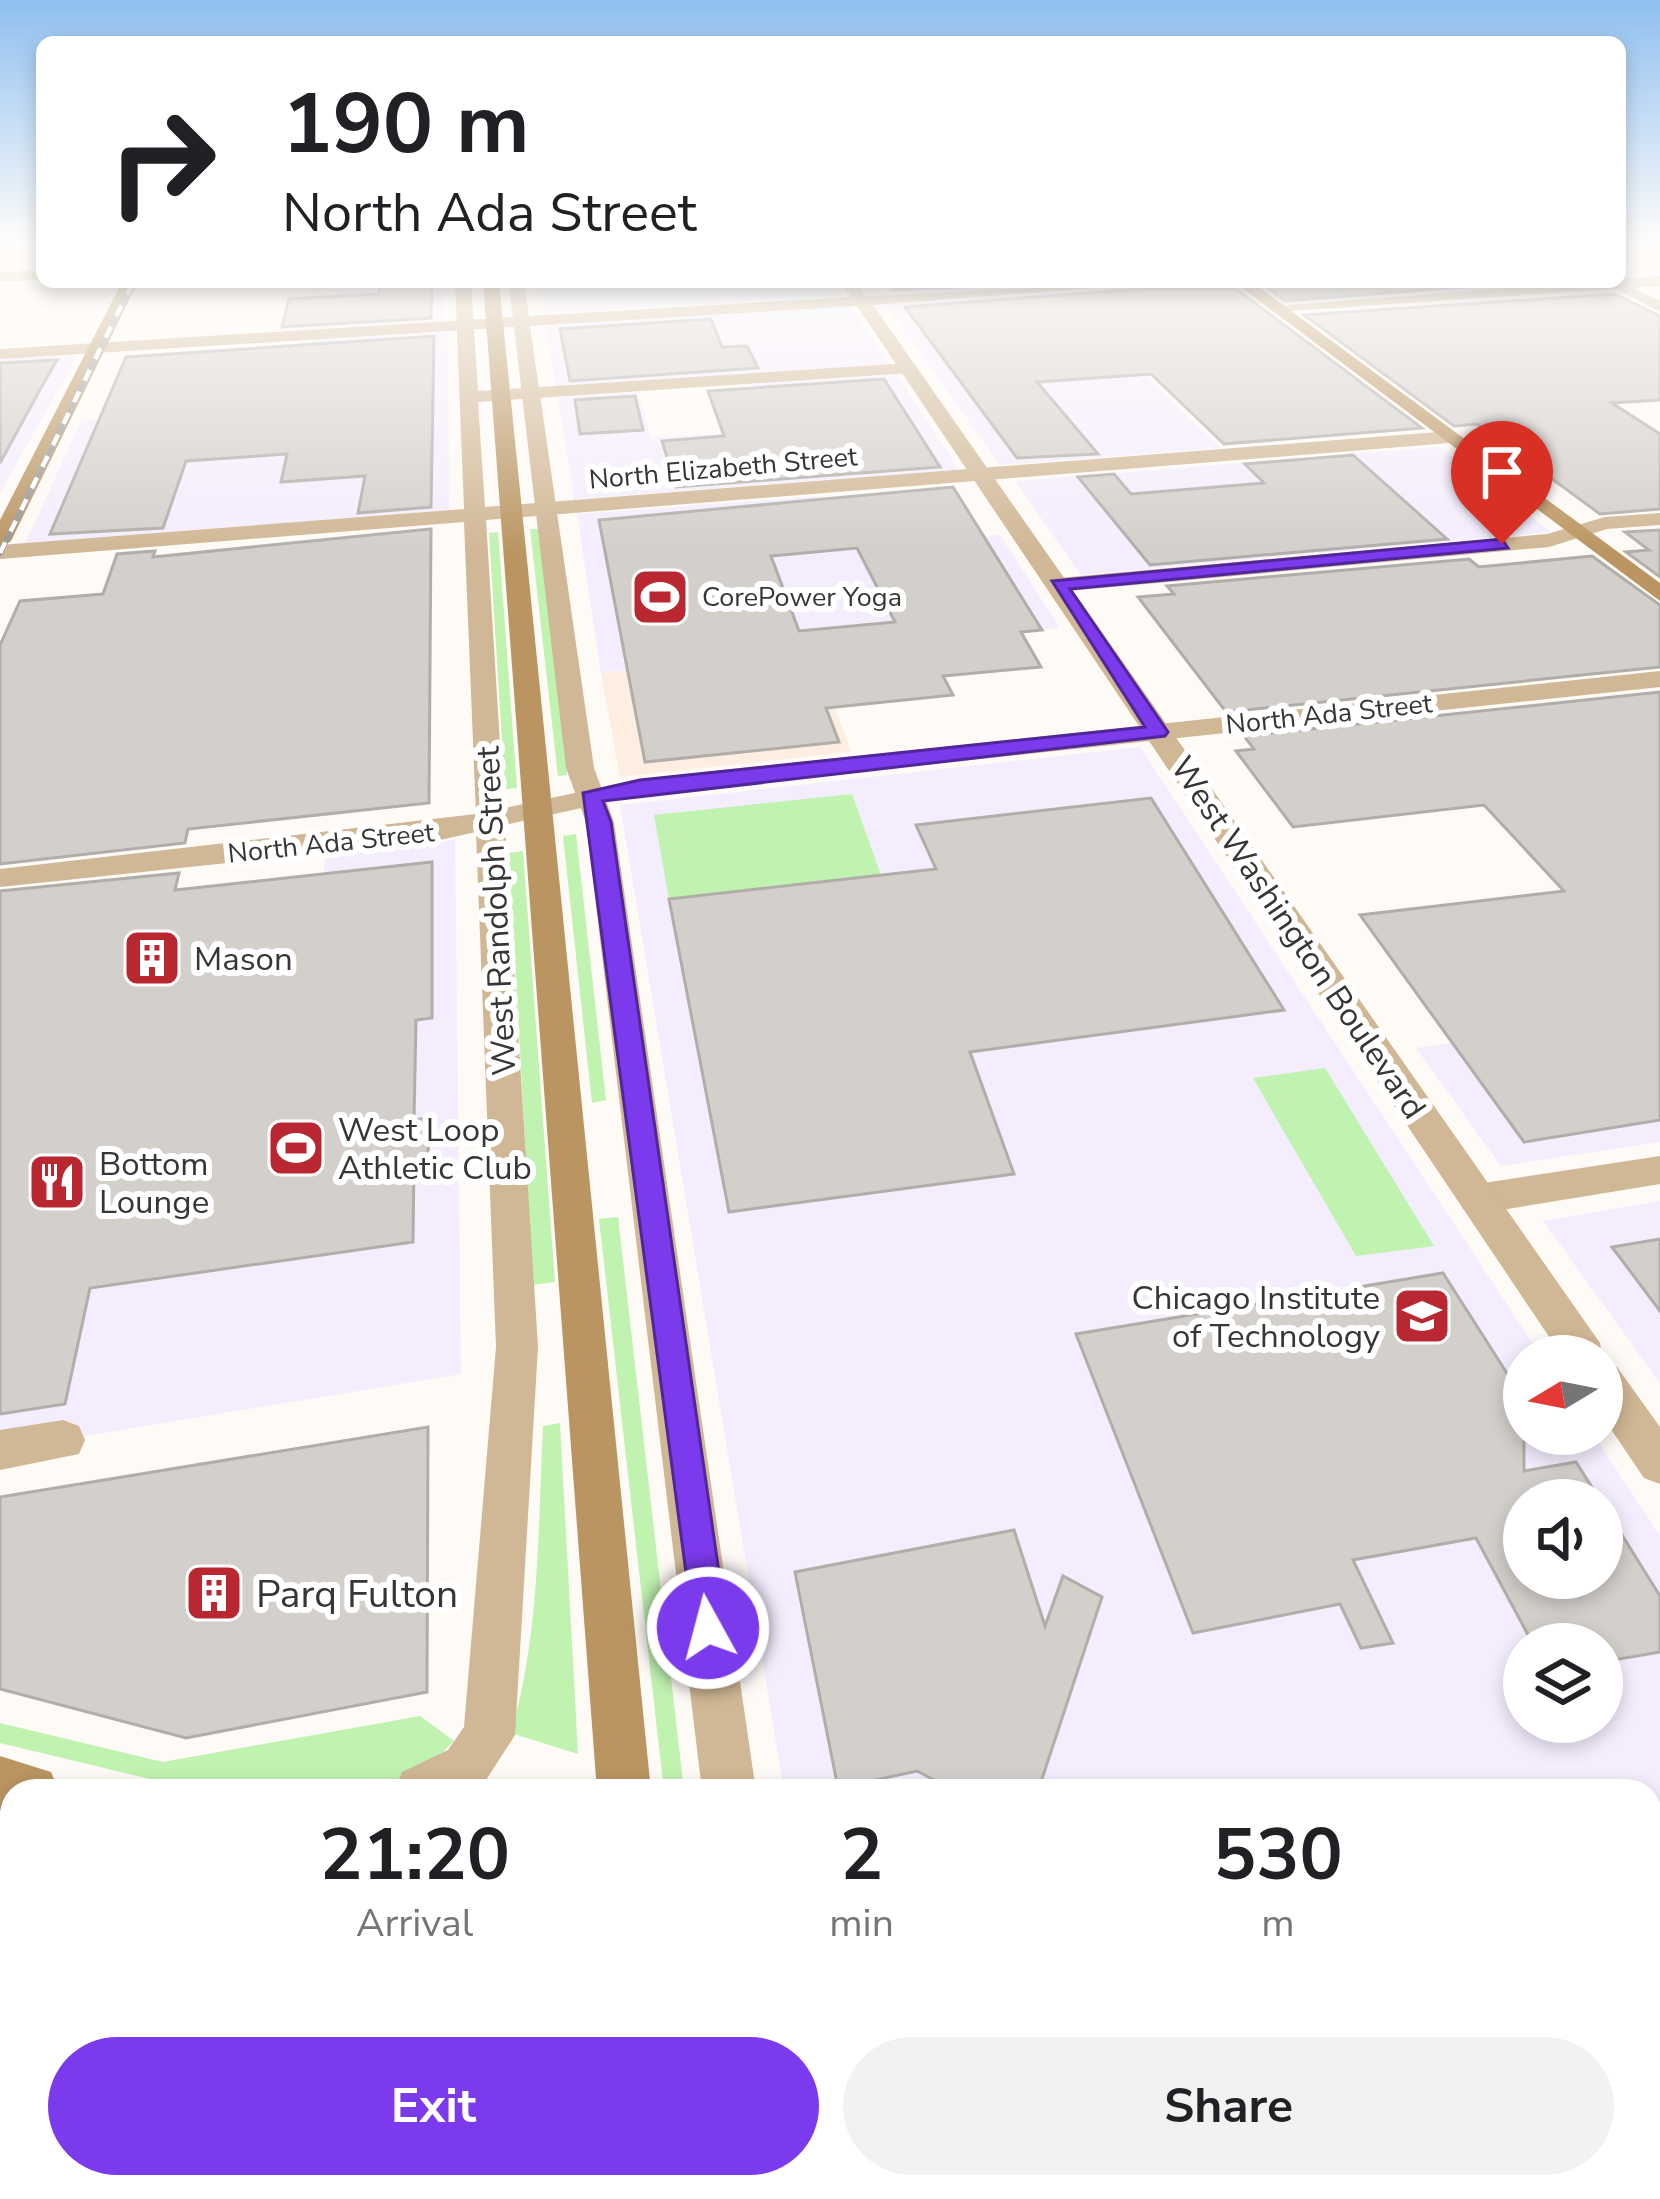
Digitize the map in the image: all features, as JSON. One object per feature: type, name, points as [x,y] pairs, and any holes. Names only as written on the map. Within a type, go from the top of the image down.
[{"type":"main road","points":[[0,541],[97,349]]},
{"type":"main road","name":"West Randolph Street","points":[[498,349],[623,1779]]},
{"type":"main road","points":[[1331,349],[1660,594]]},
{"type":"street","points":[[0,354],[87,349]]},
{"type":"street","name":"West Randolph Street","points":[[446,1779],[466,1769],[484,1748],[517,1348],[466,349]]},
{"type":"street","points":[[527,349],[580,768],[600,822],[727,1779]]},
{"type":"street","name":"West Washington Boulevard","points":[[895,349],[1571,1335]]},
{"type":"street","points":[[469,398],[908,368]]},
{"type":"street","name":"North Elizabeth Street","points":[[0,552],[1450,437]]},
{"type":"street","points":[[1058,585],[1549,540],[1660,519]]},
{"type":"street","name":"North Ada Street","points":[[0,878],[423,833],[640,787],[1660,679]]},
{"type":"street","points":[[1477,1198],[1660,1170]]},
{"type":"street","points":[[1623,1410],[1660,1464]]},
{"type":"street","points":[[0,1450],[63,1440]]},
{"type":"shaded area","points":[[297,349],[448,349],[449,510],[25,543],[82,420],[285,407]]},
{"type":"shaded area","points":[[549,349],[879,349],[890,365],[556,387]]},
{"type":"shaded area","points":[[917,349],[1118,349],[1221,448],[1000,465]]},
{"type":"shaded area","points":[[0,358],[76,358],[0,493]]},
{"type":"shaded area","points":[[896,373],[959,470],[574,499],[558,397],[638,392],[651,438],[771,430],[753,384]]},
{"type":"shaded area","points":[[1439,447],[1551,532],[1081,575],[1015,481]]},
{"type":"shaded area","points":[[824,496],[849,549],[1000,535],[1060,628],[601,673],[577,514]]},
{"type":"shaded area","points":[[815,653],[851,752],[620,777],[601,673]]},
{"type":"shaded area","points":[[1140,747],[1527,1335],[1503,1335],[1503,1455],[1607,1455],[1623,1479],[1503,1479],[1503,1599],[1623,1599],[1623,1480],[1660,1536],[1660,1779],[782,1779],[620,805]]},
{"type":"shaded area","points":[[455,840],[461,1374],[0,1450],[0,1079],[311,1021],[325,856]]},
{"type":"shaded area","points":[[1660,1014],[1660,1142],[1501,1166],[1416,1048]]},
{"type":"shaded area","points":[[1660,1201],[1660,1383],[1543,1221]]},
{"type":"green space","points":[[530,529],[539,529],[567,775],[558,776]]},
{"type":"green space","points":[[498,532],[517,788],[505,789],[489,533]]},
{"type":"green space","points":[[852,794],[881,875],[669,899],[654,815]]},
{"type":"green space","points":[[576,834],[606,1100],[592,1103],[563,836]]},
{"type":"green space","points":[[523,851],[555,1282],[533,1285],[509,853]]},
{"type":"green space","points":[[1325,1068],[1434,1246],[1356,1256],[1253,1078]]},
{"type":"green space","points":[[618,1217],[683,1779],[663,1779],[599,1219]]},
{"type":"green space","points":[[560,1423],[578,1754],[511,1733],[533,1619],[543,1426]]},
{"type":"green space","points":[[420,1716],[454,1741],[418,1777],[150,1779],[0,1743],[0,1723],[163,1762]]},
{"type":"building","points":[[249,349],[434,349],[431,507],[358,513],[365,476],[281,482],[287,454],[186,461],[163,528],[50,534],[126,357]]},
{"type":"building","points":[[564,349],[748,349],[758,368],[570,381]]},
{"type":"building","points":[[936,349],[1316,349],[1422,428],[1224,444],[1151,374],[1037,382],[1098,454],[1017,458]]},
{"type":"building","points":[[1349,349],[1660,349],[1660,400],[1612,403],[1660,434],[1660,509],[1600,514],[1477,424],[1454,426]]},
{"type":"building","points":[[57,360],[42,386],[0,463],[0,363]]},
{"type":"building","points":[[884,379],[940,467],[676,487],[662,441],[724,436],[708,391]]},
{"type":"building","points":[[635,396],[643,430],[580,434],[575,400]]},
{"type":"building","points":[[1353,455],[1447,539],[1150,565],[1078,477],[1114,474],[1131,494],[1264,483],[1245,464]]},
{"type":"building","points":[[953,487],[1042,630],[1021,632],[1041,667],[943,676],[953,695],[826,708],[839,742],[645,762],[599,520]],"holes":[[[857,548],[895,622],[799,631],[771,556]]]},
{"type":"building","points":[[431,529],[429,803],[188,829],[185,843],[0,864],[0,645],[20,601],[103,594],[117,554],[155,551],[153,557]]},
{"type":"building","points":[[1660,530],[1660,577],[1626,552],[1649,550],[1625,532]]},
{"type":"building","points":[[1592,556],[1660,605],[1660,667],[1226,712],[1138,597],[1174,594],[1167,586],[1469,559],[1479,567]]},
{"type":"building","points":[[1660,692],[1660,1120],[1524,1142],[1360,915],[1564,891],[1484,805],[1293,827],[1236,751],[1254,749],[1244,736]]},
{"type":"building","points":[[1151,798],[1284,1010],[970,1052],[1014,1174],[729,1212],[669,899],[936,869],[916,825]]},
{"type":"building","points":[[432,862],[432,1018],[416,1020],[414,1120],[429,1118],[428,1159],[414,1161],[413,1242],[90,1288],[65,1404],[0,1414],[0,891],[179,873],[175,890]]},
{"type":"building","points":[[1660,1239],[1660,1311],[1612,1247]]},
{"type":"building","points":[[1443,1273],[1503,1367],[1503,1455],[1524,1455],[1524,1471],[1576,1462],[1587,1479],[1503,1479],[1503,1588],[1476,1538],[1353,1560],[1393,1643],[1361,1648],[1340,1604],[1193,1633],[1076,1334]]},
{"type":"building","name":"Parq Fulton","points":[[428,1427],[427,1692],[186,1738],[0,1689],[0,1497]]},
{"type":"building","points":[[1014,1530],[1045,1626],[1063,1576],[1102,1597],[1042,1779],[932,1779],[917,1771],[880,1779],[836,1779],[795,1572]]},
{"type":"building","points":[[1623,1537],[1660,1596],[1660,1652],[1623,1658],[1623,1623],[1522,1623],[1509,1599],[1623,1599]]},
{"type":"railway","points":[[0,553],[100,349]]},
{"type":"place","name":"CorePower Yoga","points":[[660,597]]},
{"type":"place","name":"Mason","points":[[152,958]]},
{"type":"place","name":"West Loop Athletic Club","points":[[296,1148]]},
{"type":"place","name":"Bottom Lounge","points":[[57,1182]]},
{"type":"place","name":"Chicago Institute of Technology","points":[[1422,1316]]},
{"type":"place","name":"Parq Fulton","points":[[214,1593]]},
{"type":"route","points":[[708,1628],[600,822],[591,797],[640,787],[1158,732],[1058,585],[1502,544]]}]
